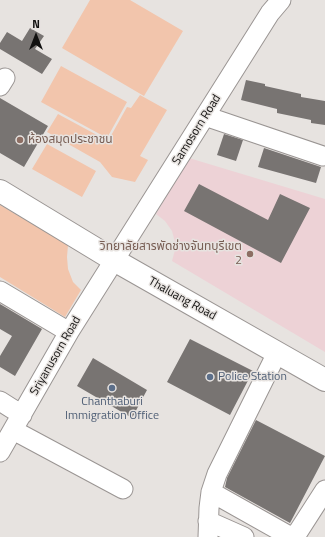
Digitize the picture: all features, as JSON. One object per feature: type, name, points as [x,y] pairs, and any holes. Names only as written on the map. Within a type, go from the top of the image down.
[{"type":"main road","name":"Thaluang Road","points":[[0,191],[114,260],[325,380]]},
{"type":"street","name":"Samosorn Road","points":[[114,260],[270,13],[281,0]]},
{"type":"street","points":[[205,116],[323,156]]},
{"type":"street","name":"Sriyanusorn Road","points":[[0,452],[69,332],[114,260]]},
{"type":"street","points":[[0,291],[69,332]]},
{"type":"street","points":[[244,537],[208,529],[211,492],[217,474],[277,353]]},
{"type":"street","points":[[0,401],[17,422],[123,489]]},
{"type":"street","points":[[211,492],[291,537],[298,532],[325,490]]},
{"type":"shaded area","points":[[90,0],[130,0],[183,31],[144,96],[62,48]]},
{"type":"shaded area","points":[[61,66],[127,102],[107,138],[41,102]]},
{"type":"shaded area","points":[[140,95],[167,110],[140,156],[148,160],[135,182],[112,177],[100,162],[47,132],[58,114],[108,141],[127,107],[131,108]]},
{"type":"shaded area","points":[[47,144],[96,171],[82,197],[32,169]]},
{"type":"shaded area","name":"วิทยาลัยสารพัดช่างจันทบุรีเขต 2","points":[[189,158],[325,199],[325,352],[172,261],[176,246],[172,231],[165,221],[156,214]]},
{"type":"shaded area","points":[[0,205],[68,245],[68,269],[73,282],[81,290],[65,317],[0,277]]},
{"type":"building","points":[[30,28],[44,36],[35,49],[52,59],[42,74],[0,49],[0,43],[7,32],[22,41]]},
{"type":"building","points":[[246,80],[301,94],[301,97],[325,101],[325,125],[311,123],[311,120],[277,113],[277,109],[241,100]]},
{"type":"building","name":"ห้องสมุดประชาชน","points":[[0,98],[48,126],[24,167],[0,153]]},
{"type":"building","points":[[224,134],[243,140],[236,161],[217,155]]},
{"type":"building","points":[[264,148],[321,167],[316,183],[258,167]]},
{"type":"building","points":[[199,184],[268,220],[280,194],[310,208],[281,263],[184,211]]},
{"type":"building","points":[[0,304],[42,329],[15,376],[0,367],[0,356],[12,336],[0,329]]},
{"type":"building","name":"Police Station","points":[[190,339],[253,371],[230,415],[167,382]]},
{"type":"building","name":"Chanthaburi Immigration Office","points":[[93,358],[147,390],[132,418],[77,386]]},
{"type":"building","points":[[256,420],[325,456],[290,523],[225,487],[227,478]]},
{"type":"place","name":"ห้องสมุดประชาชน","points":[[20,140]]},
{"type":"place","name":"วิทยาลัยสารพัดช่างจันทบุรีเขต 2","points":[[250,254]]},
{"type":"place","name":"Police Station","points":[[210,377]]},
{"type":"place","name":"Chanthaburi Immigration Office","points":[[112,388]]}]
